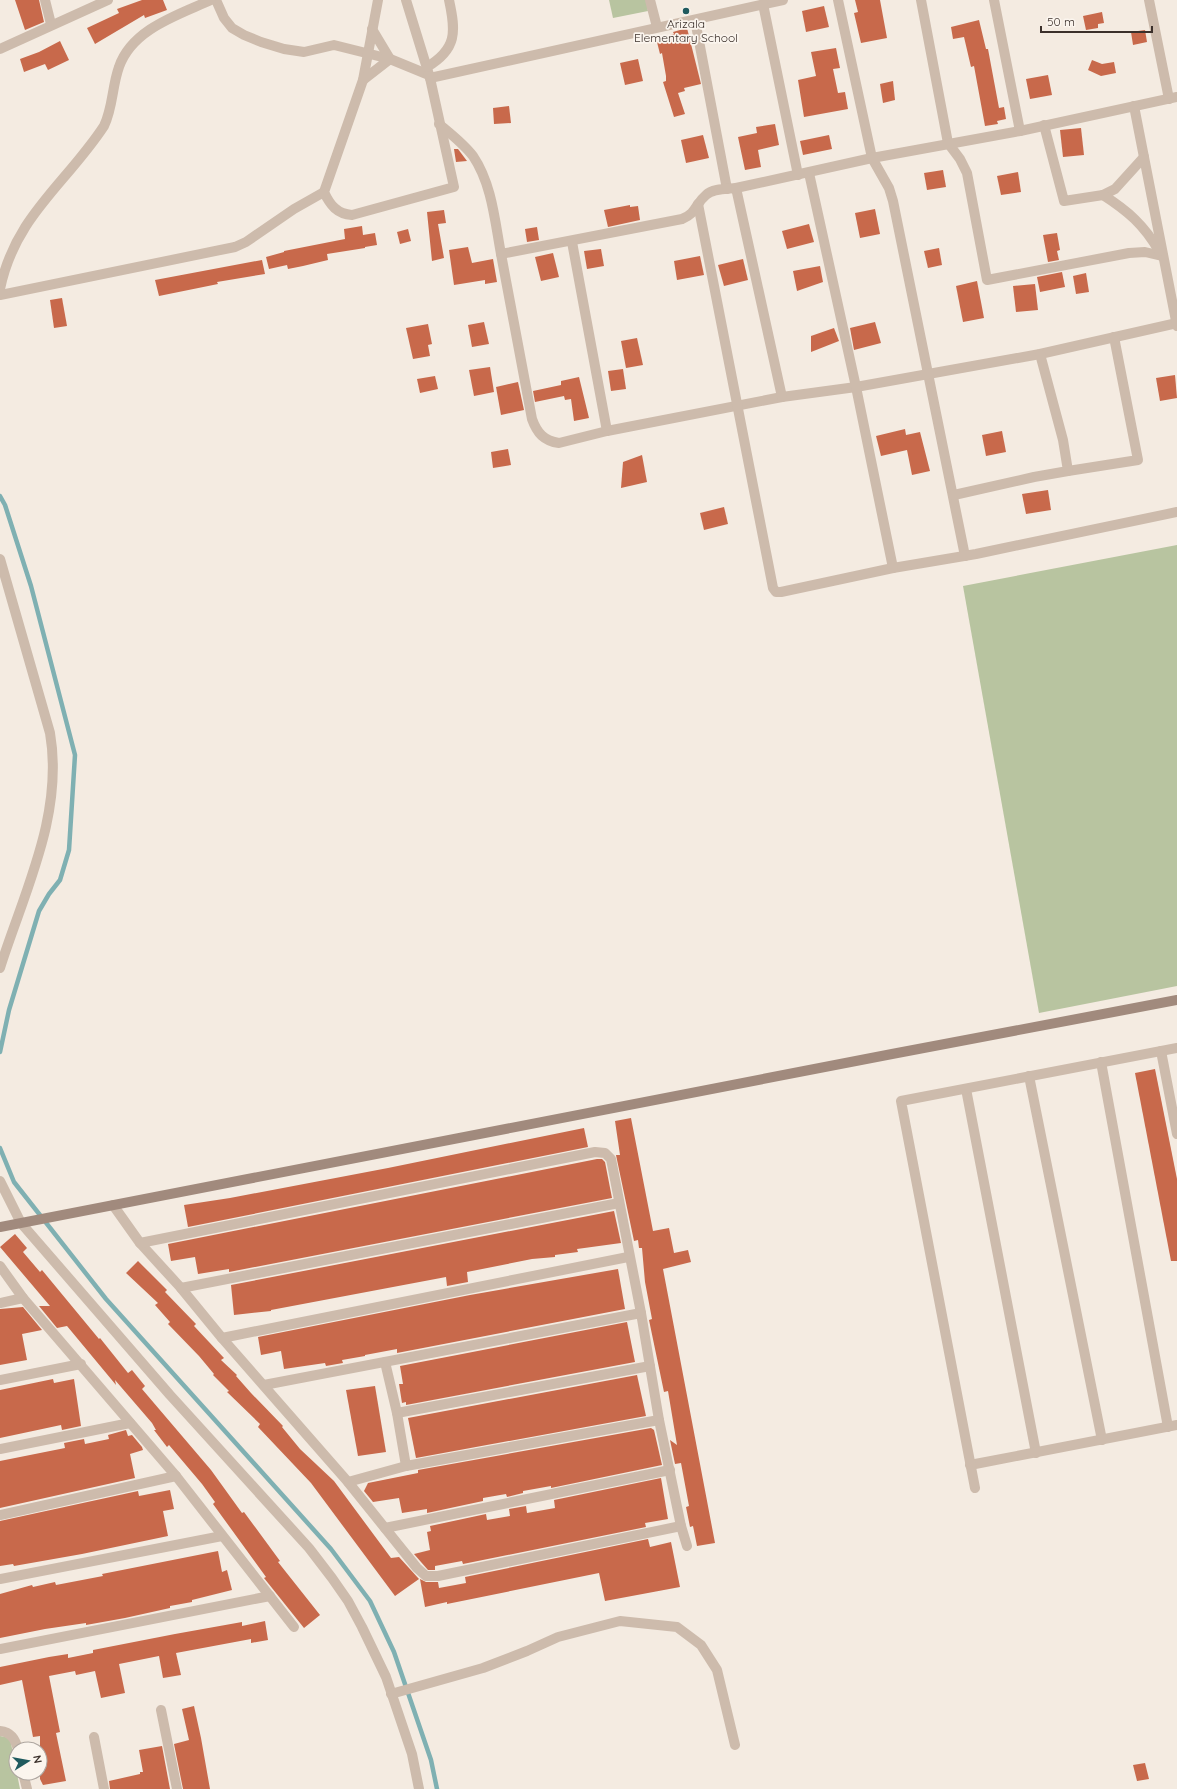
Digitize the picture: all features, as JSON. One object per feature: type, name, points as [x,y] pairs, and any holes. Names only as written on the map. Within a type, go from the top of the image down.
[{"type":"street","points":[[45,0],[51,24]]},
{"type":"street","points":[[0,49],[51,24],[107,0]]},
{"type":"street","points":[[0,289],[10,254],[25,224],[104,126],[108,118],[119,66],[128,48],[144,35],[167,20],[211,0]]},
{"type":"street","points":[[216,0],[224,18],[232,28],[261,42],[298,52],[334,45],[390,59],[428,73],[696,20],[782,0]]},
{"type":"street","points":[[0,295],[235,247],[246,242],[294,209],[324,192],[363,80],[378,0]]},
{"type":"street","points":[[324,192],[335,209],[341,213],[352,215],[454,187],[428,73],[406,0]]},
{"type":"street","points":[[428,73],[452,44],[454,28],[449,0]]},
{"type":"street","points":[[650,0],[657,27]]},
{"type":"street","points":[[838,0],[872,158],[889,188],[892,197],[930,373],[965,556]]},
{"type":"street","points":[[921,0],[948,143],[960,159],[967,173],[987,280],[1129,254],[1145,252],[1162,256]]},
{"type":"street","points":[[994,0],[1020,131]]},
{"type":"street","points":[[502,254],[572,242],[682,219],[693,213],[698,204],[710,192],[809,173],[872,158],[948,143],[1020,131],[1173,98],[1149,0]]},
{"type":"street","points":[[763,4],[798,175]]},
{"type":"street","points":[[696,20],[732,188],[782,397]]},
{"type":"street","points":[[372,29],[390,59]]},
{"type":"street","points":[[363,80],[390,59]]},
{"type":"street","points":[[439,124],[464,146],[473,157],[490,198],[502,254],[532,419],[536,429],[544,438],[559,443],[607,431],[782,397],[856,387],[1040,354],[1177,324],[1162,256],[1134,106]]},
{"type":"street","points":[[1044,125],[1064,201],[1103,195],[1115,189],[1144,157]]},
{"type":"street","points":[[809,173],[856,387],[893,568]]},
{"type":"street","points":[[1103,195],[1125,209],[1147,231],[1162,256]]},
{"type":"street","points":[[698,204],[739,406],[772,582],[776,592],[893,568],[965,556],[1177,512]]},
{"type":"street","points":[[572,242],[607,431]]},
{"type":"street","points":[[954,495],[1034,477],[1138,460],[1114,337]]},
{"type":"street","points":[[1040,354],[1063,440],[1068,471]]},
{"type":"street","points":[[0,560],[50,733],[53,751],[50,801],[41,853],[12,929],[0,968]]},
{"type":"street","points":[[0,1227],[899,1052],[1177,1000]]},
{"type":"street","points":[[975,1488],[901,1101],[1177,1048]]},
{"type":"street","points":[[1161,1051],[1177,1134]]},
{"type":"street","points":[[970,1465],[1172,1426],[1101,1062]]},
{"type":"street","points":[[1029,1076],[1102,1440]]},
{"type":"street","points":[[966,1089],[1036,1453]]},
{"type":"street","points":[[140,1243],[595,1152],[605,1153],[611,1160],[628,1257],[641,1313],[659,1420],[681,1526],[687,1546]]},
{"type":"street","points":[[0,1181],[25,1222],[170,1395],[310,1548],[348,1601],[386,1677],[412,1754],[420,1789]]},
{"type":"street","points":[[181,1288],[618,1203]]},
{"type":"street","points":[[113,1205],[140,1243],[181,1288],[222,1338],[348,1482],[417,1568],[426,1576],[681,1526]]},
{"type":"street","points":[[222,1338],[628,1257]]},
{"type":"street","points":[[0,1266],[23,1298],[176,1476],[294,1627]]},
{"type":"street","points":[[0,1303],[23,1298]]},
{"type":"street","points":[[264,1385],[641,1313]]},
{"type":"street","points":[[385,1362],[397,1413],[406,1466]]},
{"type":"street","points":[[0,1380],[81,1364]]},
{"type":"street","points":[[397,1413],[650,1366]]},
{"type":"street","points":[[348,1482],[406,1466],[659,1420]]},
{"type":"street","points":[[0,1449],[130,1423]]},
{"type":"street","points":[[385,1528],[670,1470]]},
{"type":"street","points":[[0,1515],[176,1476]]},
{"type":"street","points":[[0,1580],[222,1536]]},
{"type":"street","points":[[0,1649],[270,1596]]},
{"type":"street","points":[[391,1694],[483,1668],[527,1652],[558,1636],[620,1621],[677,1627],[701,1645],[717,1670],[735,1745]]},
{"type":"street","points":[[161,1710],[177,1789]]},
{"type":"street","points":[[0,1731],[10,1734],[15,1741]]},
{"type":"street","points":[[94,1737],[104,1789]]},
{"type":"green space","points":[[609,0],[646,0],[648,11],[613,18]]},
{"type":"green space","points":[[1177,545],[1177,986],[1039,1013],[963,586]]},
{"type":"green space","points":[[0,1736],[10,1738],[11,1741],[8,1741],[8,1781],[18,1781],[20,1789],[0,1789]]},
{"type":"building","points":[[15,0],[39,0],[44,22],[25,30]]},
{"type":"building","points":[[142,0],[163,0],[167,10],[145,18],[144,15],[95,44],[87,28],[119,13],[117,9]]},
{"type":"building","points":[[855,0],[880,0],[887,38],[861,43],[854,13],[858,12]]},
{"type":"building","points":[[824,6],[829,27],[806,32],[802,11]]},
{"type":"building","points":[[1102,12],[1104,23],[1098,24],[1098,28],[1086,30],[1083,16]]},
{"type":"building","points":[[979,20],[986,49],[988,49],[999,108],[1004,107],[1006,119],[997,121],[998,124],[985,126],[974,66],[971,67],[964,37],[953,39],[951,27]]},
{"type":"building","points":[[687,28],[701,84],[684,88],[685,91],[678,93],[685,114],[674,117],[663,82],[666,81],[666,76],[662,53],[660,54],[656,38],[674,34],[673,32]]},
{"type":"building","points":[[1145,30],[1147,42],[1133,45],[1131,32]]},
{"type":"building","points":[[60,41],[69,60],[48,70],[45,64],[24,72],[20,59],[39,52]]},
{"type":"building","points":[[836,48],[840,68],[833,69],[838,93],[845,92],[848,109],[804,117],[798,80],[816,76],[811,52]]},
{"type":"building","points":[[638,59],[643,81],[625,85],[620,63]]},
{"type":"building","points":[[1092,60],[1102,64],[1114,62],[1116,73],[1101,76],[1088,70]]},
{"type":"building","points":[[1048,75],[1052,95],[1030,99],[1026,79]]},
{"type":"building","points":[[893,81],[895,100],[883,103],[880,84]]},
{"type":"building","points":[[509,106],[511,123],[494,124],[493,108]]},
{"type":"building","points":[[775,124],[779,145],[758,150],[761,167],[745,170],[738,137],[757,133],[756,127]]},
{"type":"building","points":[[1081,128],[1084,155],[1063,157],[1060,130]]},
{"type":"building","points":[[703,135],[709,158],[686,163],[681,140]]},
{"type":"building","points":[[829,135],[832,149],[803,155],[800,141]]},
{"type":"building","points":[[454,149],[458,149],[467,161],[456,162]]},
{"type":"building","points":[[943,170],[946,187],[927,190],[924,173]]},
{"type":"building","points":[[1018,172],[1021,192],[1001,195],[997,176]]},
{"type":"building","points":[[630,205],[630,207],[638,206],[640,220],[608,227],[604,210]]},
{"type":"building","points":[[875,209],[880,234],[860,238],[855,213]]},
{"type":"building","points":[[444,210],[446,223],[438,224],[444,258],[432,261],[427,212]]},
{"type":"building","points":[[809,224],[814,242],[787,249],[782,231]]},
{"type":"building","points":[[362,226],[363,235],[375,233],[377,245],[327,254],[328,260],[303,266],[288,269],[287,265],[269,269],[266,257],[284,251],[345,239],[344,229]]},
{"type":"building","points":[[537,227],[539,240],[527,242],[525,229]]},
{"type":"building","points":[[408,229],[411,241],[400,244],[397,232]]},
{"type":"building","points":[[1057,233],[1060,250],[1057,251],[1059,260],[1048,262],[1043,235]]},
{"type":"building","points":[[468,247],[472,263],[493,259],[497,282],[485,284],[485,280],[454,285],[449,250]]},
{"type":"building","points":[[939,248],[942,265],[928,268],[924,251]]},
{"type":"building","points":[[601,249],[604,266],[587,269],[584,251]]},
{"type":"building","points":[[553,253],[559,277],[541,281],[535,257]]},
{"type":"building","points":[[700,256],[704,275],[677,280],[674,261]]},
{"type":"building","points":[[743,259],[748,280],[724,286],[718,265]]},
{"type":"building","points":[[262,260],[265,274],[217,282],[218,284],[159,296],[155,280]]},
{"type":"building","points":[[820,266],[823,282],[797,291],[793,271]]},
{"type":"building","points":[[1062,272],[1065,287],[1040,292],[1037,277]]},
{"type":"building","points":[[1086,273],[1089,292],[1076,294],[1073,276]]},
{"type":"building","points":[[977,281],[984,318],[963,322],[956,286]]},
{"type":"building","points":[[1035,284],[1038,310],[1016,312],[1013,286]]},
{"type":"building","points":[[62,298],[67,326],[54,328],[50,300]]},
{"type":"building","points":[[484,322],[489,344],[472,347],[468,325]]},
{"type":"building","points":[[875,322],[881,343],[854,350],[850,328]]},
{"type":"building","points":[[428,324],[432,344],[428,345],[430,356],[413,359],[406,328]]},
{"type":"building","points":[[834,328],[839,341],[811,352],[811,336]]},
{"type":"building","points":[[637,338],[643,365],[626,368],[621,341]]},
{"type":"building","points":[[490,367],[494,392],[474,396],[469,370]]},
{"type":"building","points":[[623,369],[626,389],[611,391],[608,371]]},
{"type":"building","points":[[1175,375],[1177,398],[1160,401],[1156,378]]},
{"type":"building","points":[[435,376],[438,389],[420,393],[417,379]]},
{"type":"building","points":[[579,377],[589,418],[574,421],[571,399],[565,400],[564,396],[535,402],[533,391],[561,385],[561,381]]},
{"type":"building","points":[[518,382],[524,410],[501,415],[496,387]]},
{"type":"building","points":[[905,429],[906,435],[920,432],[930,471],[912,475],[907,450],[881,456],[876,436]]},
{"type":"building","points":[[1002,431],[1006,452],[986,456],[982,435]]},
{"type":"building","points":[[508,449],[511,465],[493,468],[491,452]]},
{"type":"building","points":[[642,455],[647,482],[621,488],[623,462]]},
{"type":"building","points":[[1048,490],[1051,510],[1026,514],[1022,494]]},
{"type":"building","points":[[724,507],[728,524],[704,530],[700,513]]},
{"type":"building","points":[[1155,1069],[1177,1179],[1177,1261],[1171,1261],[1135,1073]]},
{"type":"building","points":[[631,1118],[653,1231],[669,1228],[674,1253],[688,1250],[691,1262],[663,1269],[715,1543],[697,1546],[693,1526],[690,1527],[686,1507],[689,1506],[681,1463],[675,1464],[670,1440],[677,1445],[668,1391],[664,1392],[649,1320],[652,1319],[645,1282],[642,1248],[639,1248],[638,1240],[634,1241],[616,1155],[620,1155],[615,1121]]},
{"type":"building","points":[[584,1128],[588,1147],[188,1227],[184,1205],[230,1198],[388,1168]]},
{"type":"building","points":[[602,1159],[605,1162],[612,1198],[229,1272],[229,1269],[198,1274],[195,1257],[171,1261],[168,1244]]},
{"type":"building","points":[[614,1211],[621,1243],[577,1249],[578,1252],[555,1255],[555,1257],[532,1259],[467,1272],[468,1282],[447,1286],[446,1277],[271,1311],[234,1315],[231,1285]]},
{"type":"building","points":[[15,1234],[27,1248],[23,1252],[40,1272],[42,1270],[128,1373],[132,1370],[145,1386],[142,1389],[211,1470],[242,1513],[244,1512],[280,1561],[278,1562],[320,1615],[304,1628],[264,1578],[266,1577],[213,1504],[215,1502],[202,1484],[169,1445],[167,1447],[154,1430],[156,1430],[152,1423],[115,1380],[116,1385],[67,1326],[57,1328],[39,1306],[50,1306],[0,1247]]},
{"type":"building","points":[[138,1261],[167,1290],[165,1292],[196,1324],[194,1326],[224,1358],[221,1360],[237,1375],[236,1376],[251,1393],[283,1426],[282,1427],[300,1449],[334,1481],[391,1558],[399,1557],[419,1579],[395,1596],[311,1483],[258,1427],[260,1424],[227,1392],[229,1391],[213,1375],[214,1374],[199,1356],[168,1324],[170,1322],[155,1305],[158,1303],[126,1273]]},
{"type":"building","points":[[618,1269],[625,1309],[397,1353],[397,1349],[365,1355],[342,1360],[343,1363],[326,1366],[325,1363],[284,1369],[281,1351],[261,1355],[258,1337],[470,1295]]},
{"type":"building","points":[[23,1307],[42,1330],[22,1334],[27,1360],[0,1365],[0,1309]]},
{"type":"building","points":[[627,1322],[635,1362],[406,1405],[406,1402],[402,1403],[399,1384],[403,1384],[400,1366]]},
{"type":"building","points":[[637,1375],[646,1416],[416,1458],[408,1418]]},
{"type":"building","points":[[53,1379],[54,1383],[74,1379],[81,1426],[62,1430],[61,1425],[0,1438],[0,1390]]},
{"type":"building","points":[[375,1386],[386,1452],[358,1456],[346,1390]]},
{"type":"building","points":[[651,1428],[654,1430],[662,1465],[551,1488],[551,1486],[523,1491],[523,1493],[507,1497],[506,1494],[483,1498],[483,1501],[427,1513],[427,1509],[402,1513],[399,1498],[373,1502],[364,1491],[368,1483],[418,1473],[418,1470]]},
{"type":"building","points":[[126,1430],[128,1436],[132,1435],[143,1450],[130,1454],[135,1478],[0,1508],[0,1461],[65,1448],[64,1443],[84,1439],[85,1444],[109,1439],[108,1435]]},
{"type":"building","points":[[661,1478],[668,1519],[645,1523],[646,1527],[463,1564],[462,1561],[435,1566],[435,1570],[428,1570],[414,1554],[430,1550],[427,1532],[431,1531],[430,1526],[486,1514],[487,1520],[510,1516],[509,1509],[526,1506],[527,1513],[555,1508],[554,1500]]},
{"type":"building","points":[[170,1490],[174,1509],[163,1511],[168,1536],[82,1554],[14,1566],[13,1564],[0,1566],[0,1521],[138,1491],[139,1496]]},
{"type":"building","points":[[648,1539],[650,1547],[671,1542],[680,1587],[605,1601],[599,1573],[447,1604],[447,1602],[425,1607],[420,1579],[426,1582],[438,1582],[439,1588],[466,1583],[465,1577]]},
{"type":"building","points":[[218,1551],[222,1572],[227,1570],[232,1590],[192,1600],[192,1602],[170,1606],[170,1608],[125,1618],[86,1625],[86,1623],[45,1629],[0,1638],[0,1594],[32,1585],[33,1587],[55,1582],[56,1585],[103,1576],[102,1574]]},
{"type":"building","points":[[265,1621],[268,1640],[251,1643],[251,1639],[176,1653],[181,1675],[163,1678],[159,1656],[119,1664],[125,1693],[101,1698],[95,1671],[76,1675],[75,1671],[49,1676],[60,1732],[56,1733],[66,1781],[43,1785],[41,1781],[48,1781],[48,1741],[40,1741],[40,1736],[33,1737],[22,1680],[0,1685],[0,1667],[68,1654],[68,1658],[93,1653],[93,1650],[242,1622],[242,1626]]},
{"type":"building","points":[[194,1706],[210,1789],[183,1789],[174,1744],[189,1740],[182,1709]]},
{"type":"building","points":[[162,1746],[170,1789],[110,1789],[109,1781],[143,1772],[139,1750]]},
{"type":"building","points":[[1145,1763],[1149,1779],[1137,1781],[1133,1765]]},
{"type":"waterway","points":[[0,496],[5,505],[31,586],[75,755],[69,850],[60,880],[49,894],[39,911],[9,1010],[0,1052]]},
{"type":"waterway","points":[[0,1148],[14,1182],[106,1299],[331,1549],[370,1601],[394,1652],[431,1760],[437,1789]]},
{"type":"place","name":"Arizala Elementary School","points":[[686,11]]}]
